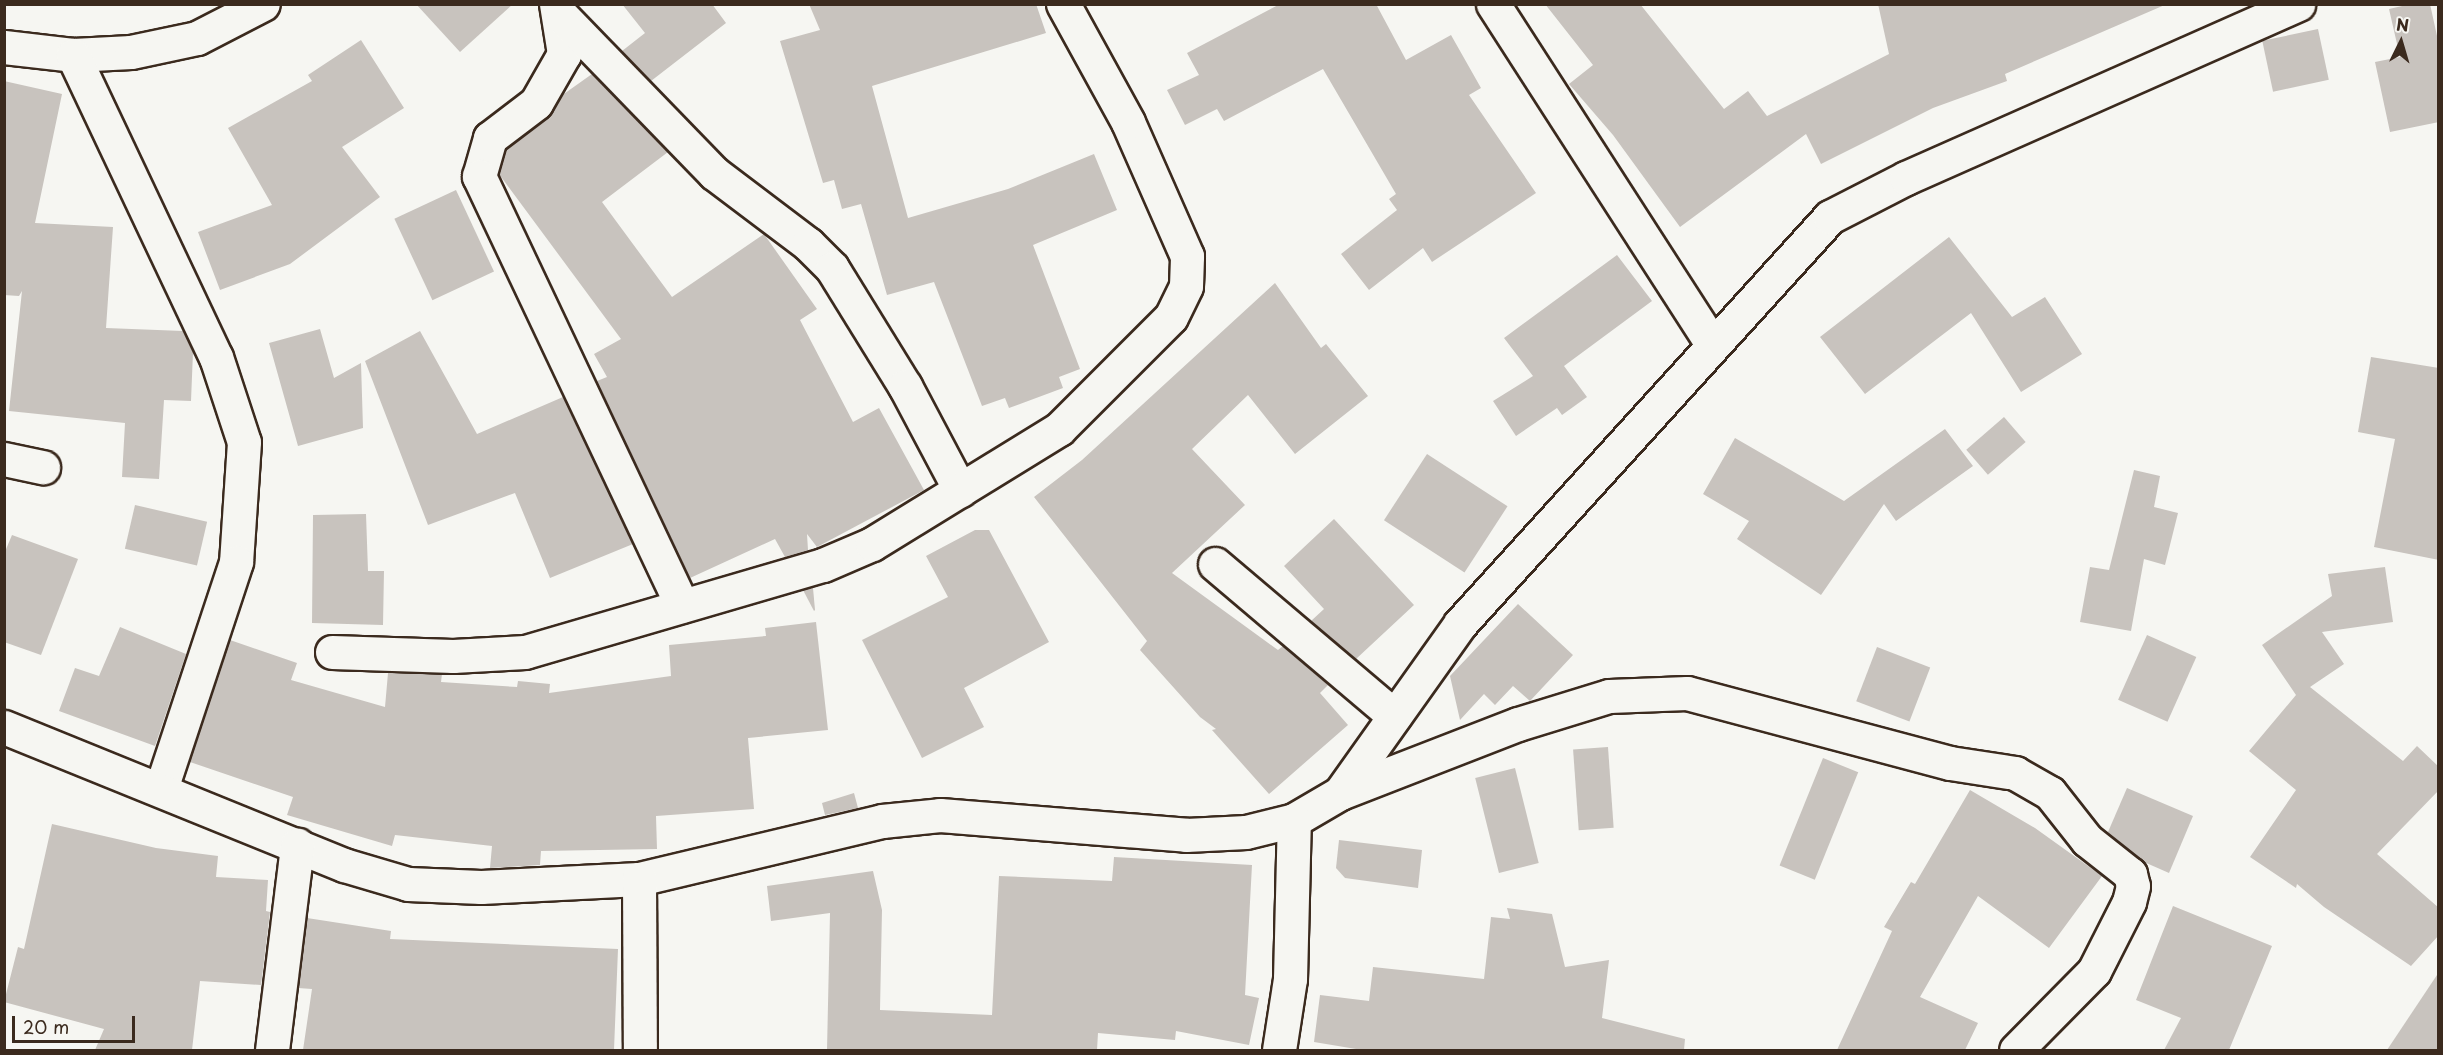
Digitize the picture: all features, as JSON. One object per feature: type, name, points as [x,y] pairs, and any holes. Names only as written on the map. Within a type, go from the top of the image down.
[{"type":"street","points":[[4,47],[73,55],[131,52],[197,38],[264,4]]},
{"type":"street","points":[[332,652],[453,656],[525,652],[823,565],[872,544],[1059,429],[1171,317],[1186,286],[1187,256],[1128,123],[1063,4]]},
{"type":"street","points":[[1493,4],[1712,344]]},
{"type":"street","points":[[1340,794],[1460,624],[1712,344],[1830,217],[1906,178],[2298,4]]},
{"type":"street","points":[[558,9],[714,173],[808,244],[832,268],[905,386],[960,490]]},
{"type":"street","points":[[558,9],[564,54],[536,103],[490,138],[480,176],[682,605]]},
{"type":"street","points":[[73,55],[216,357],[244,442],[236,562],[161,789]]},
{"type":"street","points":[[4,459],[43,467]]},
{"type":"street","points":[[1215,564],[1394,716]]},
{"type":"street","points":[[4,727],[344,865],[408,884],[481,887],[639,879],[882,821],[940,815],[1186,835],[1246,832],[1294,820],[1340,794],[1518,724],[1609,696],[1687,693],[1950,763],[2015,773],[2050,794],[2086,840],[2130,874],[2133,886],[2129,902],[2094,971],[2016,1050]]},
{"type":"street","points":[[1279,1050],[1290,979],[1294,820]]},
{"type":"street","points":[[272,1050],[297,845]]},
{"type":"street","points":[[639,879],[640,1050]]},
{"type":"building","points":[[416,4],[513,4],[460,52]]},
{"type":"building","points":[[622,4],[712,4],[726,23],[651,81],[622,51],[645,33]]},
{"type":"building","points":[[809,4],[1036,4],[1046,33],[872,86],[908,218],[1008,189],[1094,154],[1117,210],[1033,245],[1080,369],[1059,377],[1063,388],[1009,408],[1005,398],[982,406],[934,282],[887,295],[861,204],[842,209],[834,180],[823,183],[780,41],[820,30]]},
{"type":"building","points":[[1280,4],[1376,4],[1406,60],[1451,35],[1481,88],[1469,95],[1536,193],[1432,262],[1423,248],[1369,290],[1341,254],[1397,210],[1389,199],[1396,194],[1323,69],[1224,121],[1217,109],[1185,125],[1167,90],[1199,75],[1187,53]]},
{"type":"building","points":[[1545,4],[1640,4],[1724,109],[1748,91],[1767,116],[1889,54],[1878,4],[2167,4],[2005,74],[2007,81],[1933,108],[1821,164],[1806,134],[1680,227],[1613,135],[1569,84],[1593,65]]},
{"type":"building","points":[[2411,4],[2430,4],[2439,45],[2439,122],[2390,132],[2375,62],[2400,57],[2389,9]]},
{"type":"building","points":[[2318,29],[2329,80],[2273,92],[2262,41]]},
{"type":"building","points":[[361,40],[404,108],[342,147],[380,197],[290,264],[220,290],[198,232],[272,205],[228,128],[312,81],[308,75]]},
{"type":"building","points":[[592,74],[668,152],[602,202],[672,297],[764,234],[817,309],[800,320],[853,422],[879,408],[924,490],[817,547],[807,534],[808,550],[785,557],[775,539],[690,578],[597,381],[607,377],[594,354],[621,339],[499,174],[506,149],[547,118],[561,96]]},
{"type":"building","points":[[4,81],[62,94],[35,223],[113,227],[106,328],[183,331],[193,352],[191,401],[164,400],[159,479],[122,477],[125,423],[9,411],[22,291],[19,296],[4,295]]},
{"type":"building","points":[[456,190],[494,272],[432,300],[394,219]]},
{"type":"building","points":[[1949,237],[2012,317],[2045,297],[2082,354],[2021,392],[1971,313],[1865,394],[1820,337]]},
{"type":"building","points":[[1617,255],[1652,301],[1564,366],[1587,397],[1562,415],[1557,408],[1516,436],[1493,401],[1533,376],[1504,338]]},
{"type":"building","points":[[1275,283],[1321,348],[1326,344],[1368,396],[1295,454],[1248,395],[1192,449],[1245,505],[1172,573],[1278,650],[1283,646],[1328,685],[1320,693],[1348,725],[1269,794],[1212,730],[1216,729],[1200,717],[1140,650],[1147,641],[1034,497],[1082,460]]},
{"type":"building","points":[[320,329],[334,378],[361,363],[363,428],[298,446],[269,343]]},
{"type":"building","points":[[420,331],[477,434],[563,397],[633,544],[550,578],[515,493],[428,525],[365,361]]},
{"type":"building","points":[[2371,357],[2439,368],[2439,560],[2374,547],[2395,439],[2358,432]]},
{"type":"building","points":[[2004,417],[2026,442],[1988,475],[1966,450]]},
{"type":"building","points":[[1945,429],[1973,466],[1896,521],[1884,504],[1821,595],[1737,539],[1749,521],[1703,494],[1735,438],[1844,501]]},
{"type":"building","points":[[1427,454],[1508,506],[1464,573],[1384,520]]},
{"type":"building","points":[[2134,470],[2160,476],[2154,507],[2178,513],[2165,565],[2144,559],[2131,631],[2080,622],[2090,567],[2109,570]]},
{"type":"building","points":[[135,505],[207,522],[197,565],[125,549]]},
{"type":"building","points":[[366,514],[368,571],[384,571],[383,625],[312,623],[313,515]]},
{"type":"building","points":[[1334,519],[1414,605],[1356,659],[1311,621],[1324,609],[1284,566]]},
{"type":"building","points":[[975,530],[989,530],[1049,642],[964,688],[984,727],[922,758],[862,640],[948,597],[926,556]]},
{"type":"building","points":[[12,535],[78,559],[41,655],[4,642],[4,554]]},
{"type":"building","points":[[2385,567],[2393,622],[2322,632],[2344,664],[2310,687],[2403,761],[2417,746],[2439,767],[2439,790],[2377,854],[2439,908],[2439,935],[2411,966],[2324,907],[2297,884],[2296,888],[2250,857],[2296,790],[2249,751],[2296,695],[2262,645],[2332,596],[2328,574]]},
{"type":"building","points":[[813,588],[815,610],[814,611],[803,590]]},
{"type":"building","points":[[1518,604],[1573,655],[1530,701],[1513,686],[1495,705],[1484,694],[1460,720],[1450,676]]},
{"type":"building","points":[[816,622],[828,730],[748,738],[754,809],[656,816],[657,849],[541,851],[540,865],[490,868],[492,846],[395,835],[392,846],[287,815],[293,797],[190,762],[230,640],[297,663],[291,680],[385,707],[388,673],[442,674],[441,682],[517,687],[518,681],[550,684],[549,693],[671,676],[669,645],[766,636],[765,628]]},
{"type":"building","points":[[120,627],[186,654],[155,746],[59,711],[75,668],[99,676]]},
{"type":"building","points":[[2147,635],[2196,657],[2167,722],[2118,700]]},
{"type":"building","points":[[1877,647],[1930,667],[1909,722],[1856,701]]},
{"type":"building","points":[[1608,747],[1614,828],[1579,830],[1573,749]]},
{"type":"building","points":[[1823,758],[1858,772],[1815,880],[1780,866]]},
{"type":"building","points":[[1515,768],[1539,863],[1499,873],[1475,778]]},
{"type":"building","points":[[2127,788],[2193,816],[2169,873],[2144,862],[2108,832]]},
{"type":"building","points":[[1970,790],[2035,828],[2102,876],[2049,948],[1978,896],[1920,997],[1978,1023],[1965,1050],[1837,1050],[1892,931],[1884,927],[1911,882],[1915,884]]},
{"type":"building","points":[[854,793],[858,808],[825,815],[822,803]]},
{"type":"building","points":[[52,824],[156,848],[218,856],[216,877],[268,880],[266,911],[270,912],[261,985],[200,981],[192,1050],[95,1050],[104,1029],[4,1002],[18,947],[24,949]]},
{"type":"building","points":[[1339,840],[1422,850],[1418,888],[1345,878],[1336,868]]},
{"type":"building","points":[[1114,857],[1252,865],[1245,995],[1259,998],[1249,1045],[1176,1031],[1175,1040],[1098,1033],[1097,1050],[827,1050],[830,913],[771,921],[767,886],[873,871],[882,910],[880,1010],[992,1015],[999,876],[1112,881]]},
{"type":"building","points":[[2173,906],[2272,946],[2229,1050],[2164,1050],[2181,1018],[2136,1000]]},
{"type":"building","points":[[1507,908],[1552,914],[1565,967],[1609,960],[1602,1018],[1685,1039],[1684,1050],[1362,1050],[1314,1042],[1320,995],[1369,1001],[1373,967],[1484,979],[1491,917],[1510,919]]},
{"type":"building","points":[[307,918],[391,931],[390,939],[618,949],[614,1050],[303,1050],[312,989],[298,988]]},
{"type":"building","points":[[2439,972],[2439,1050],[2387,1050]]}]
